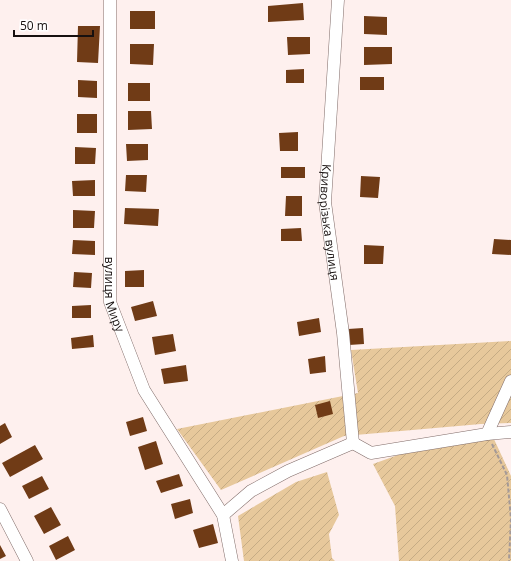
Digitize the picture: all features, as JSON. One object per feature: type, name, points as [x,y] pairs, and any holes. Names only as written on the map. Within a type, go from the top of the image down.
[{"type":"street","name":"вулиця Миру","points":[[110,0],[110,302],[144,390],[223,515],[232,561]]},
{"type":"street","name":"Криворізька вулиця","points":[[338,0],[325,202],[343,334],[353,443]]},
{"type":"street","points":[[487,434],[511,381]]},
{"type":"street","points":[[223,515],[252,491],[288,471],[353,443],[371,453],[487,434],[511,432]]},
{"type":"street","points":[[0,509],[27,561]]},
{"type":"path","points":[[487,434],[506,475],[511,519],[509,561]]},
{"type":"shaded area","points":[[511,341],[511,423],[481,424],[344,436],[221,490],[177,429],[358,393],[351,350]]},
{"type":"shaded area","points":[[493,437],[511,476],[511,561],[399,561],[395,506],[373,464],[409,451]]},
{"type":"shaded area","points":[[327,472],[339,515],[329,534],[332,558],[335,561],[244,561],[238,516],[296,482]]},
{"type":"building","points":[[303,3],[304,20],[268,22],[268,6]]},
{"type":"building","points":[[130,11],[155,11],[155,29],[130,29]]},
{"type":"building","points":[[364,16],[387,17],[387,35],[364,34]]},
{"type":"building","points":[[78,26],[100,26],[98,63],[77,62]]},
{"type":"building","points":[[287,37],[310,37],[310,54],[288,55]]},
{"type":"building","points":[[130,44],[154,44],[153,65],[130,64]]},
{"type":"building","points":[[364,47],[392,47],[392,64],[364,65]]},
{"type":"building","points":[[304,69],[304,83],[286,83],[286,70]]},
{"type":"building","points":[[360,77],[384,77],[384,90],[360,90]]},
{"type":"building","points":[[78,80],[97,81],[97,98],[78,97]]},
{"type":"building","points":[[128,83],[150,83],[150,101],[128,101]]},
{"type":"building","points":[[128,111],[151,111],[152,129],[128,130]]},
{"type":"building","points":[[77,114],[97,114],[97,133],[77,133]]},
{"type":"building","points":[[298,132],[298,151],[280,151],[279,133]]},
{"type":"building","points":[[126,144],[148,144],[148,160],[127,161]]},
{"type":"building","points":[[75,147],[96,148],[95,164],[75,164]]},
{"type":"building","points":[[281,167],[305,167],[305,178],[281,178]]},
{"type":"building","points":[[126,175],[147,175],[146,192],[125,191]]},
{"type":"building","points":[[361,176],[380,177],[378,198],[360,197]]},
{"type":"building","points":[[95,180],[95,196],[73,196],[72,181]]},
{"type":"building","points":[[286,196],[302,196],[302,216],[285,216]]},
{"type":"building","points":[[125,208],[159,209],[158,226],[124,224]]},
{"type":"building","points":[[73,210],[95,211],[94,228],[73,228]]},
{"type":"building","points":[[301,228],[302,241],[281,241],[281,229]]},
{"type":"building","points":[[494,239],[511,240],[511,255],[492,254]]},
{"type":"building","points":[[73,240],[95,241],[95,255],[72,254]]},
{"type":"building","points":[[364,245],[384,246],[383,264],[364,264]]},
{"type":"building","points":[[144,270],[144,287],[125,287],[125,271]]},
{"type":"building","points":[[74,272],[92,273],[91,288],[73,287]]},
{"type":"building","points":[[153,301],[157,316],[135,321],[131,307]]},
{"type":"building","points":[[91,305],[91,318],[72,318],[72,306]]},
{"type":"building","points":[[319,318],[321,332],[299,336],[297,322]]},
{"type":"building","points":[[363,328],[364,344],[349,345],[348,329]]},
{"type":"building","points":[[173,334],[176,351],[155,355],[152,337]]},
{"type":"building","points":[[93,335],[94,347],[72,349],[71,338]]},
{"type":"building","points":[[325,356],[326,372],[310,374],[308,359]]},
{"type":"building","points":[[186,365],[188,381],[164,384],[161,369]]},
{"type":"building","points":[[330,401],[333,414],[318,418],[315,405]]},
{"type":"building","points":[[143,417],[147,431],[130,436],[126,422]]},
{"type":"building","points":[[5,423],[12,437],[0,444],[0,426]]},
{"type":"building","points":[[156,441],[163,464],[145,470],[138,447]]},
{"type":"building","points":[[35,445],[43,459],[10,477],[2,463]]},
{"type":"building","points":[[179,474],[183,486],[161,493],[156,481]]},
{"type":"building","points":[[42,476],[49,489],[29,499],[22,486]]},
{"type":"building","points":[[190,499],[193,513],[175,519],[171,504]]},
{"type":"building","points":[[51,507],[61,525],[44,534],[34,516]]},
{"type":"building","points":[[213,524],[218,543],[199,548],[193,530]]},
{"type":"building","points":[[68,536],[75,550],[56,560],[49,546]]},
{"type":"building","points":[[0,545],[6,556],[0,559]]}]
